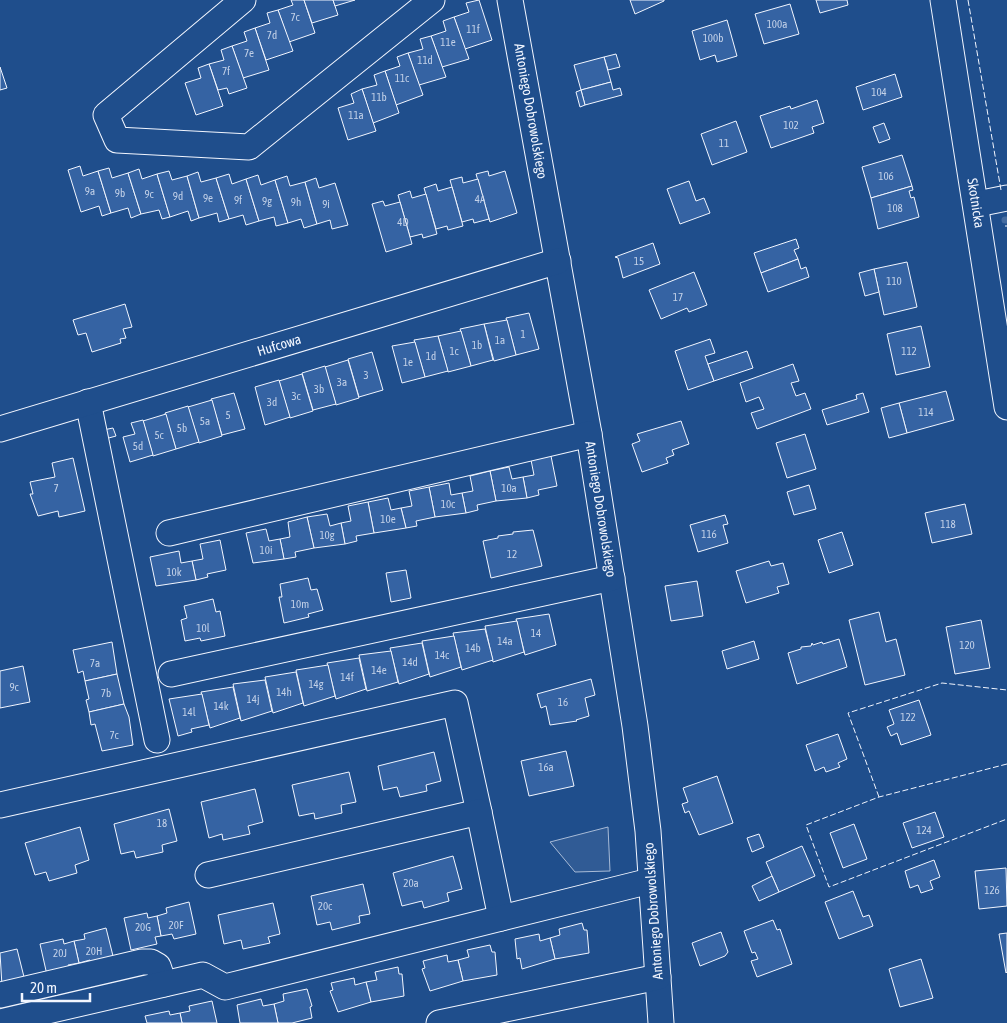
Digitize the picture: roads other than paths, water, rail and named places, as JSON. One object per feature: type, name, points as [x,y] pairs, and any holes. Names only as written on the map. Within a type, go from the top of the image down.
[{"type":"street","points":[[243,0],[106,115],[116,140],[250,148],[432,0]]},
{"type":"street","name":"Antoniego Dobrowolskiego","points":[[510,0],[589,434],[612,578],[648,831],[661,1023]]},
{"type":"street","name":"Skotnicka","points":[[943,0],[977,204],[1007,406]]},
{"type":"street","points":[[977,204],[1007,198]]},
{"type":"street","name":"Hufcowa","points":[[0,429],[558,260]]},
{"type":"street","points":[[88,402],[157,740]]},
{"type":"street","points":[[169,533],[589,434]]},
{"type":"street","points":[[171,674],[612,578]]},
{"type":"street","points":[[0,806],[455,703],[501,918]]},
{"type":"street","points":[[208,875],[479,812]]},
{"type":"street","points":[[0,1022],[203,975],[225,988],[650,881]]},
{"type":"street","points":[[0,995],[142,962],[151,962],[158,966],[164,984]]},
{"type":"street","points":[[439,1023],[658,978]]}]
